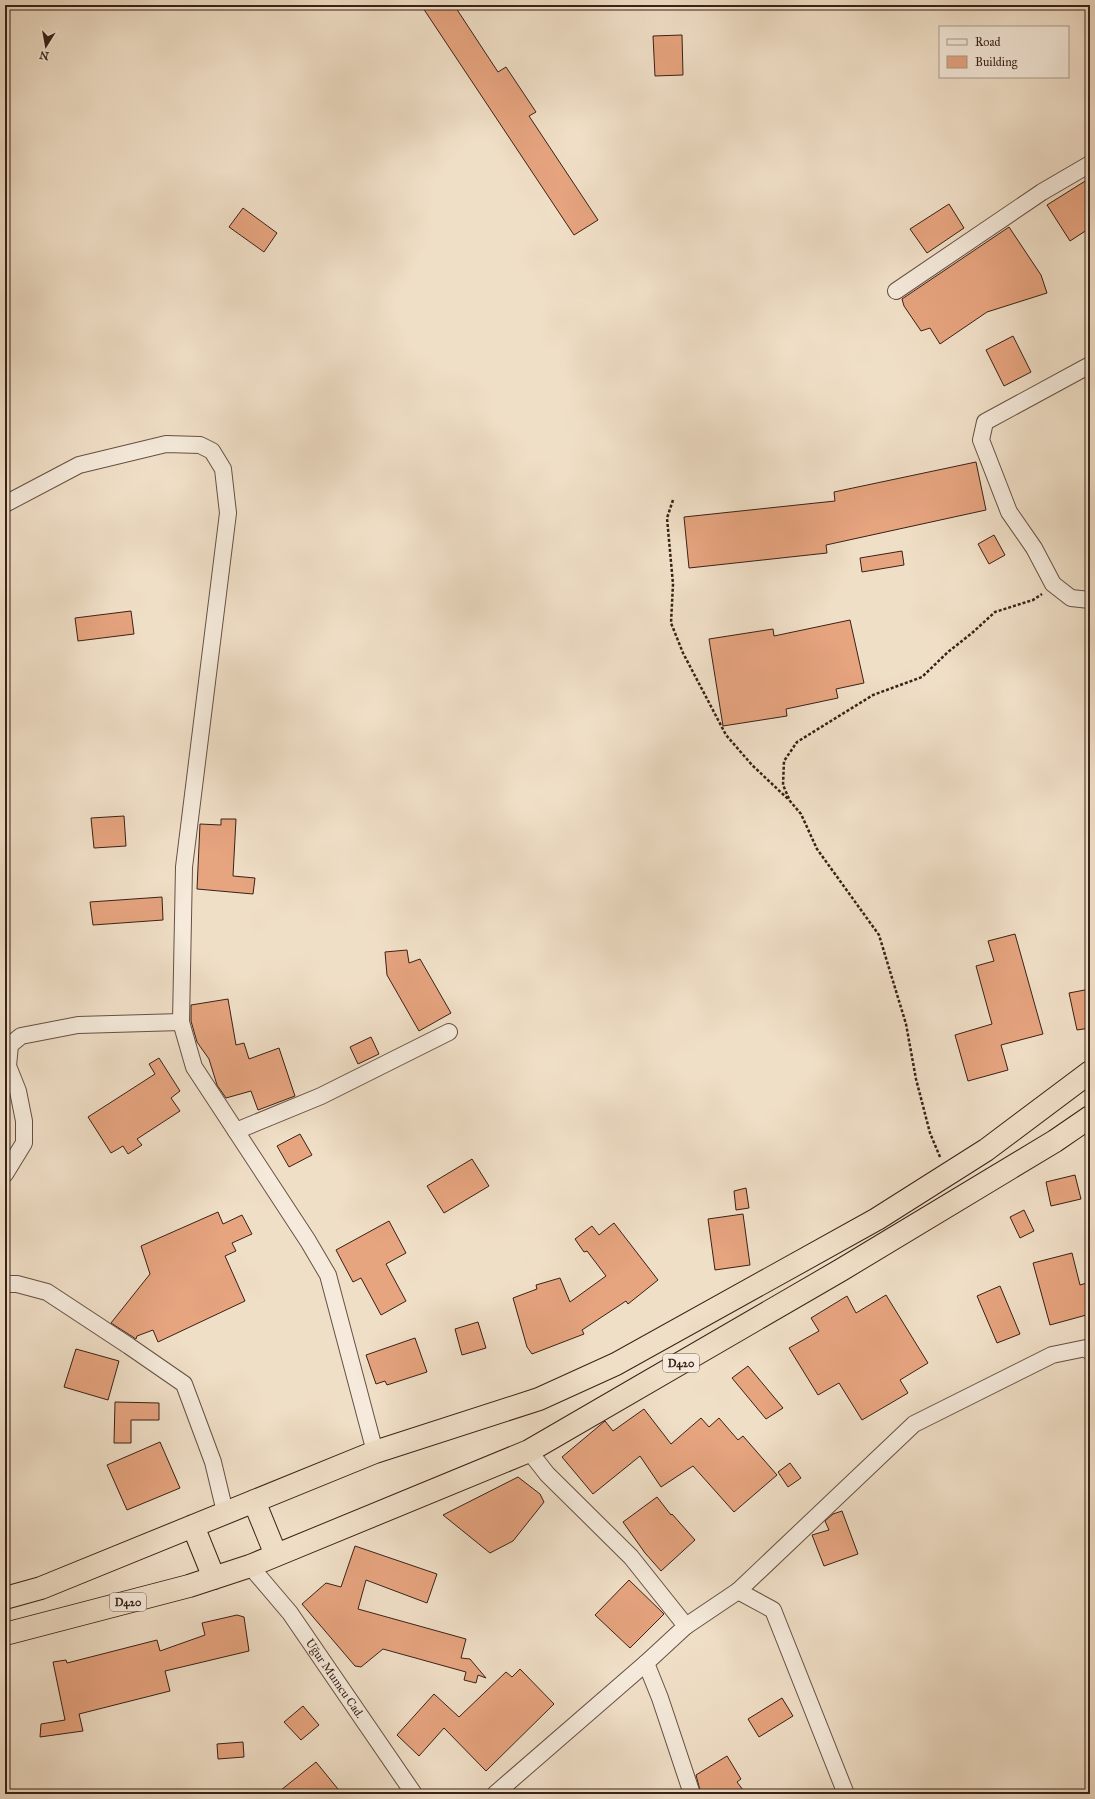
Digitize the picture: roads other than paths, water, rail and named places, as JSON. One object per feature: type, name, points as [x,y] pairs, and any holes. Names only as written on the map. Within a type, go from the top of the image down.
[{"type":"highway","points":[[5,1598],[41,1588],[375,1452],[539,1399],[616,1364],[877,1219],[986,1150],[1090,1072]]},
{"type":"highway","name":"D420","points":[[5,1634],[214,1578],[250,1566],[529,1451],[841,1270],[1055,1141],[1090,1117]]},
{"type":"highway","points":[[254,1501],[276,1555]]},
{"type":"highway","points":[[192,1526],[214,1578]]},
{"type":"street","points":[[896,291],[1042,192],[1090,164]]},
{"type":"street","points":[[1090,365],[985,422],[981,440],[1009,512],[1034,548],[1053,584],[1071,598],[1090,600]]},
{"type":"street","points":[[5,504],[79,465],[166,444],[200,445],[212,450],[223,469],[228,513],[184,867],[181,1022],[194,1067],[328,1275],[375,1452]]},
{"type":"street","points":[[5,1174],[24,1143],[24,1121],[18,1091],[8,1066],[10,1045],[21,1036],[78,1025],[181,1022]]},
{"type":"street","points":[[236,1130],[321,1096],[449,1032]]},
{"type":"street","points":[[5,1284],[17,1284],[47,1292],[184,1384],[213,1462],[225,1512]]},
{"type":"street","points":[[495,1794],[646,1664],[686,1626],[738,1591],[914,1424],[1052,1355],[1086,1348],[1090,1352]]},
{"type":"street","points":[[529,1451],[547,1474],[631,1557],[686,1626]]},
{"type":"street","name":"Uğur Mumcu Cad.","points":[[250,1566],[290,1613],[414,1794]]},
{"type":"street","points":[[738,1591],[773,1610],[846,1794]]},
{"type":"street","points":[[646,1664],[660,1698],[692,1794]]}]
